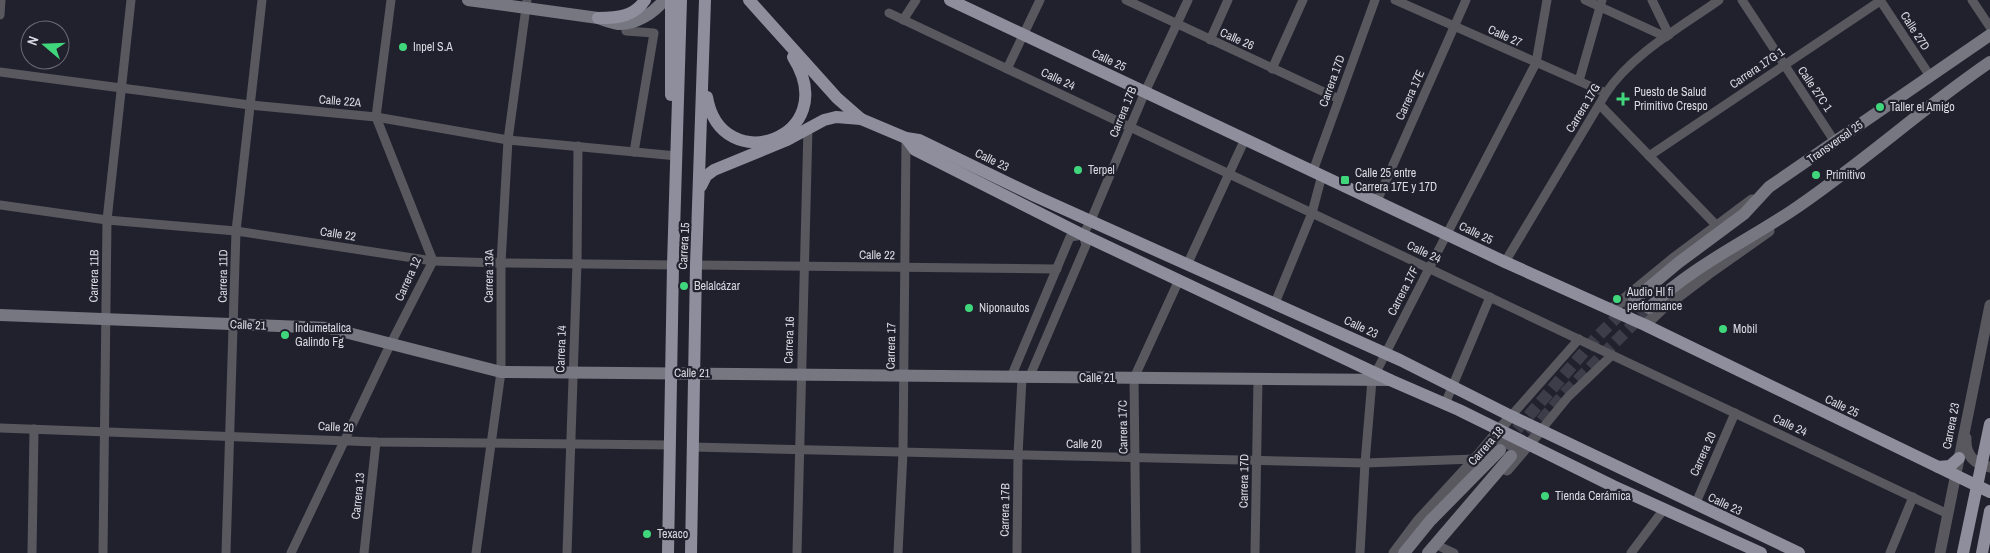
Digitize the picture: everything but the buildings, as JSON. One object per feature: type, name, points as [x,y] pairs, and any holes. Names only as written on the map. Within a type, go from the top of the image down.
[{"type":"main road","points":[[468,0],[526,4],[598,18],[621,27],[647,15],[659,7],[664,0]]},
{"type":"main road","points":[[598,18],[616,18],[631,14],[645,0]]},
{"type":"main road","points":[[671,0],[671,107],[678,132]]},
{"type":"main road","points":[[704,64],[709,106],[721,128],[734,137],[750,142],[766,141],[781,136],[793,126],[802,112],[806,96],[801,70],[774,28],[748,0]]},
{"type":"main road","name":"Calle 25","points":[[950,0],[1505,262],[1645,324],[1990,492]]},
{"type":"main road","name":"Carrera 15","points":[[668,553],[673,265],[682,6]]},
{"type":"main road","name":"Carrera 15","points":[[691,553],[696,265],[705,6]]},
{"type":"main road","name":"Calle 23","points":[[774,28],[837,98],[861,119],[906,138],[919,140],[1035,196],[1275,303],[1799,553]]},
{"type":"main road","name":"Transversal 25","points":[[1634,300],[1678,263],[1735,220],[1769,187],[1990,35]]},
{"type":"main road","points":[[1649,308],[1689,276],[1747,237],[1789,212],[1866,156],[1912,118],[1990,62]]},
{"type":"main road","points":[[700,188],[706,176],[714,170],[787,140],[824,120],[836,117],[861,119]]},
{"type":"main road","name":"Calle 23","points":[[906,138],[915,150],[1083,235],[1374,376],[1390,380],[1445,404],[1521,451],[1602,481],[1761,553]]},
{"type":"main road","name":"Calle 21","points":[[0,315],[329,328],[501,372],[1020,378],[1258,379],[1374,376]]},
{"type":"main road","points":[[1963,553],[1990,424]]},
{"type":"main road","name":"Carrera 18","points":[[1404,553],[1430,521],[1500,450]]},
{"type":"main road","name":"Carrera 18","points":[[1428,553],[1521,451]]},
{"type":"main road","points":[[1593,456],[1602,481]]},
{"type":"main road","points":[[1938,467],[1951,465],[1959,458]]},
{"type":"main road","points":[[1982,553],[1990,511]]},
{"type":"street","points":[[0,15],[2,0]]},
{"type":"street","name":"Carrera 11B","points":[[103,553],[107,220],[131,0]]},
{"type":"street","name":"Carrera 11D","points":[[226,553],[236,231],[262,0]]},
{"type":"street","name":"Carrera 12","points":[[291,553],[344,439],[433,260],[376,117],[391,0]]},
{"type":"street","points":[[903,20],[916,0]]},
{"type":"street","points":[[1007,69],[1040,0]]},
{"type":"street","name":"Calle 26","points":[[1126,0],[1176,25],[1339,99]]},
{"type":"street","name":"Carrera 17B","points":[[1020,378],[1086,245],[1083,235],[1145,92],[1188,0]]},
{"type":"street","points":[[1210,40],[1228,0]]},
{"type":"street","points":[[1272,68],[1303,0]]},
{"type":"street","name":"Carrera 17D","points":[[1275,303],[1312,213],[1317,173],[1339,99],[1375,0]]},
{"type":"street","name":"Calle 27","points":[[1395,0],[1606,93]]},
{"type":"street","name":"Carrera 17E","points":[[1377,201],[1466,0]]},
{"type":"street","name":"Carrera 17F","points":[[1360,553],[1365,462],[1374,376],[1536,63],[1547,0]]},
{"type":"street","points":[[1585,0],[1601,4],[1668,36]]},
{"type":"street","points":[[1652,0],[1668,36]]},
{"type":"street","name":"Carrera 17G","points":[[1505,262],[1606,93],[1623,71],[1719,0]]},
{"type":"street","name":"Calle 27C 1","points":[[1742,0],[1835,142]]},
{"type":"street","name":"Carrera 17G 1","points":[[1649,156],[1880,0]]},
{"type":"street","name":"Calle 27D","points":[[1880,0],[1930,76]]},
{"type":"street","points":[[1972,0],[1990,27]]},
{"type":"street","name":"Carrera 13A","points":[[476,553],[501,372],[501,264],[508,140],[526,4]]},
{"type":"street","points":[[1579,81],[1601,4]]},
{"type":"street","name":"Calle 24","points":[[890,14],[1948,514]]},
{"type":"street","points":[[621,27],[654,33],[634,152]]},
{"type":"street","name":"Calle 22A","points":[[0,72],[250,105],[376,117],[508,140],[677,156]]},
{"type":"street","points":[[1600,105],[1717,226]]},
{"type":"street","name":"Carrera 16","points":[[797,553],[808,128]]},
{"type":"street","name":"Carrera 17","points":[[898,553],[903,452],[906,138]]},
{"type":"street","points":[[1187,265],[1245,139]]},
{"type":"street","name":"Carrera 14","points":[[567,553],[577,263],[578,146]]},
{"type":"street","points":[[1612,309],[1673,259],[1769,187]]},
{"type":"street","name":"Calle 22","points":[[0,205],[107,220],[236,231],[433,260],[501,264],[673,265]]},
{"type":"street","points":[[1645,324],[1708,274],[1765,235],[1789,212]]},
{"type":"street","name":"Carrera 17B","points":[[1017,553],[1020,378],[1057,269],[1070,237],[1083,235]]},
{"type":"street","name":"Calle 22","points":[[696,265],[1057,269]]},
{"type":"street","name":"Carrera 17C","points":[[1136,553],[1134,378],[1179,280]]},
{"type":"street","points":[[1445,404],[1490,297]]},
{"type":"street","name":"Carrera 23","points":[[1940,553],[1990,305]]},
{"type":"street","name":"Carrera 18","points":[[1394,553],[1430,507],[1475,459],[1579,339]]},
{"type":"street","name":"Carrera 18","points":[[1438,550],[1568,397],[1612,355]]},
{"type":"street","points":[[1976,372],[1966,444],[1968,454],[1975,461],[1990,467]]},
{"type":"street","name":"Carrera 17D","points":[[1255,553],[1258,379]]},
{"type":"street","name":"Carrera 20","points":[[1695,505],[1735,413]]},
{"type":"street","name":"Calle 20","points":[[0,428],[344,439],[376,442],[671,445]]},
{"type":"street","points":[[32,553],[34,429]]},
{"type":"street","name":"Carrera 13","points":[[364,553],[376,442]]},
{"type":"street","name":"Calle 20","points":[[692,447],[1365,462],[1475,459]]},
{"type":"street","points":[[1890,553],[1913,497]]},
{"type":"street","points":[[1631,553],[1664,509]]},
{"type":"street","points":[[1438,550],[1454,553]]},
{"type":"tunnel","points":[[1505,443],[1597,337],[1634,300]]},
{"type":"tunnel","points":[[1518,448],[1565,393],[1649,308]]},
{"type":"place","name":"Inpel S.A","points":[[403,47]]},
{"type":"place","name":"Puesto de Salud Primitivo Crespo","points":[[1623,99]]},
{"type":"place","name":"Taller el Amigo","points":[[1880,107]]},
{"type":"place","name":"Terpel","points":[[1078,170]]},
{"type":"place","name":"Primitivo","points":[[1816,175]]},
{"type":"place","name":"Calle 25 entre Carrera 17E y 17D","points":[[1345,180]]},
{"type":"place","name":"Belalcázar","points":[[684,286]]},
{"type":"place","name":"Audio HI fi performance","points":[[1617,299]]},
{"type":"place","name":"Niponautos","points":[[969,308]]},
{"type":"place","name":"Mobil","points":[[1723,329]]},
{"type":"place","name":"Indumetalica Galindo Fg","points":[[285,335]]},
{"type":"place","name":"Tienda Cerámica","points":[[1545,496]]},
{"type":"place","name":"Texaco","points":[[647,534]]}]
